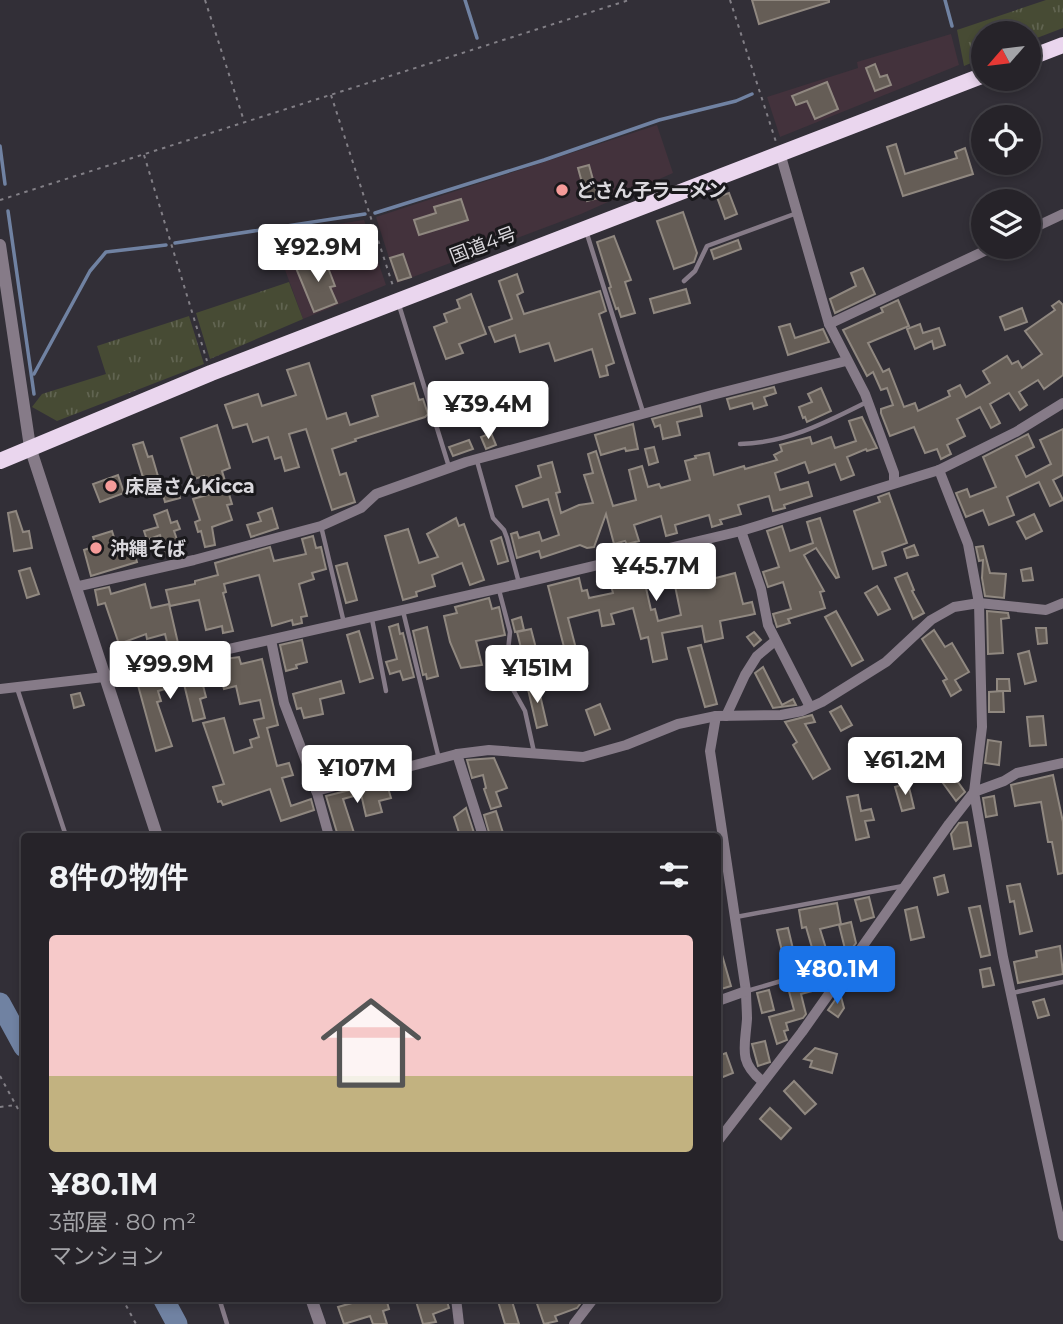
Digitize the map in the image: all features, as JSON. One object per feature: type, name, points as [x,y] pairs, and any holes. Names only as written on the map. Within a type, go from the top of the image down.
[{"type":"highway","points":[[1041,53],[1063,45]]},
{"type":"highway","name":"国道4号","points":[[0,461],[211,373],[971,80]]},
{"type":"street","points":[[779,153],[829,324],[867,401],[894,473],[894,483]]},
{"type":"street","points":[[1041,224],[1063,214]]},
{"type":"street","points":[[0,245],[30,447],[157,833]]},
{"type":"street","points":[[829,324],[971,257]]},
{"type":"street","points":[[75,587],[194,560],[321,526],[361,508],[376,494],[476,459],[846,361]]},
{"type":"street","points":[[0,689],[104,677],[499,589],[741,531],[939,470],[1016,432],[1063,403]]},
{"type":"street","points":[[939,470],[968,544],[979,603],[982,727],[974,792],[1011,993],[1063,1236]]},
{"type":"street","points":[[741,531],[761,589],[768,625],[810,707]]},
{"type":"street","points":[[316,792],[457,754],[489,750],[583,757],[625,745],[678,724],[721,716],[781,715],[802,711],[822,702],[886,662],[931,620],[954,607],[979,603],[1046,610],[1063,603]]},
{"type":"street","points":[[271,640],[284,702],[328,833]]},
{"type":"street","points":[[762,1082],[746,1063],[746,991],[710,751],[721,716],[757,656],[775,641]]},
{"type":"street","points":[[457,754],[481,833]]},
{"type":"street","points":[[721,1137],[802,1032],[974,792],[1017,773],[1063,763]]},
{"type":"street","points":[[721,1000],[746,991]]},
{"type":"street","points":[[312,1302],[320,1324]]},
{"type":"street","points":[[457,1302],[460,1324]]},
{"type":"street","points":[[575,1324],[591,1302]]},
{"type":"lane","points":[[684,281],[695,271],[707,246],[797,213]]},
{"type":"lane","points":[[585,228],[643,413]]},
{"type":"lane","points":[[398,301],[449,468]]},
{"type":"lane","points":[[740,444],[764,444],[782,440],[807,431],[867,401]]},
{"type":"lane","points":[[476,459],[493,518],[504,530],[507,538],[519,584]]},
{"type":"lane","points":[[321,526],[344,624]]},
{"type":"lane","points":[[499,589],[510,632],[506,668],[510,684],[525,711],[534,754]]},
{"type":"lane","points":[[403,611],[439,760]]},
{"type":"lane","points":[[372,618],[386,691]]},
{"type":"lane","points":[[17,687],[65,833]]},
{"type":"lane","points":[[735,917],[905,885]]},
{"type":"lane","points":[[746,991],[853,960]]},
{"type":"lane","points":[[1011,993],[1063,982]]},
{"type":"lane","points":[[220,1302],[227,1324]]},
{"type":"path","points":[[205,0],[244,122]]},
{"type":"path","points":[[0,200],[629,0]]},
{"type":"path","points":[[730,0],[779,153]]},
{"type":"path","points":[[330,93],[398,301]]},
{"type":"path","points":[[143,154],[211,373]]},
{"type":"path","points":[[0,1076],[21,1114]]},
{"type":"path","points":[[0,1107],[16,1105]]},
{"type":"path","points":[[124,1302],[136,1324]]},
{"type":"shaded area","points":[[951,34],[959,65],[780,137],[767,97],[858,68],[857,62]]},
{"type":"shaded area","points":[[657,125],[673,173],[581,214],[397,283],[376,217]]},
{"type":"shaded area","points":[[364,220],[386,285],[303,319],[272,234]]},
{"type":"green space","points":[[1046,0],[1063,0],[1063,28],[1041,36],[1041,21],[984,21]]},
{"type":"green space","points":[[971,25],[971,63],[964,66],[957,30]]},
{"type":"green space","points":[[289,282],[303,319],[210,359],[196,313]]},
{"type":"green space","points":[[189,316],[204,364],[57,421],[32,407],[42,394],[106,374],[97,346]]},
{"type":"building","points":[[752,0],[829,0],[829,2],[759,24]]},
{"type":"building","points":[[875,64],[880,77],[887,75],[891,85],[875,91],[866,68]]},
{"type":"building","points":[[827,82],[838,109],[815,119],[807,101],[796,105],[792,96]]},
{"type":"building","points":[[896,144],[905,174],[957,158],[955,152],[965,148],[971,175],[903,196],[887,147]]},
{"type":"building","points":[[589,165],[598,198],[587,201],[578,168]]},
{"type":"building","points":[[729,193],[737,214],[725,219],[717,197]]},
{"type":"building","points":[[461,199],[468,220],[419,235],[414,220],[436,213],[434,207]]},
{"type":"building","points":[[683,212],[697,253],[694,262],[674,269],[657,221]]},
{"type":"building","points":[[614,236],[631,280],[625,282],[635,313],[621,317],[609,288],[611,287],[597,242]]},
{"type":"building","points":[[738,240],[741,249],[714,259],[711,250]]},
{"type":"building","points":[[403,254],[411,277],[398,281],[390,258]]},
{"type":"building","points":[[324,257],[335,286],[330,287],[337,303],[314,312],[296,268]]},
{"type":"building","points":[[863,268],[875,294],[835,313],[830,299],[856,286],[851,273]]},
{"type":"building","points":[[517,274],[523,292],[517,295],[524,314],[600,291],[606,311],[599,314],[614,363],[606,366],[608,375],[600,377],[592,349],[555,361],[549,343],[520,352],[515,335],[495,342],[489,327],[512,319],[499,281]]},
{"type":"building","points":[[686,289],[690,303],[654,313],[650,299]]},
{"type":"building","points":[[471,294],[486,334],[459,344],[463,353],[446,359],[434,327],[447,322],[444,314],[460,308],[457,300]]},
{"type":"building","points":[[898,300],[909,326],[868,343],[883,372],[889,369],[904,407],[915,403],[918,411],[950,396],[948,391],[960,385],[966,397],[990,383],[983,371],[1007,356],[1012,364],[1018,361],[1022,368],[1042,354],[1025,331],[1055,310],[1052,306],[1059,301],[1063,305],[1063,375],[1044,389],[1038,380],[1019,392],[1027,405],[1020,410],[1009,393],[990,404],[1000,423],[991,428],[980,407],[957,419],[965,436],[947,445],[951,454],[941,459],[937,449],[925,453],[914,427],[890,436],[881,413],[881,409],[893,405],[887,388],[881,390],[873,372],[867,376],[843,330],[883,312],[881,308]]},
{"type":"building","points":[[1022,308],[1027,322],[1005,330],[1000,317]]},
{"type":"building","points":[[790,324],[795,338],[823,329],[829,342],[788,355],[779,327]]},
{"type":"building","points":[[920,324],[923,333],[939,328],[945,345],[934,349],[932,341],[915,349],[907,329]]},
{"type":"building","points":[[309,363],[327,419],[346,413],[350,425],[378,416],[372,396],[414,383],[419,400],[423,399],[428,414],[332,449],[340,475],[346,473],[355,502],[332,510],[306,429],[289,434],[299,467],[285,471],[281,457],[275,459],[268,437],[253,442],[247,424],[233,428],[225,405],[258,394],[262,406],[296,395],[287,370]]},
{"type":"building","points":[[774,387],[776,393],[764,397],[767,405],[754,409],[752,403],[730,409],[727,399]]},
{"type":"building","points":[[821,388],[831,411],[807,422],[799,407],[812,402],[808,394]]},
{"type":"building","points":[[441,392],[446,408],[437,411],[432,396]]},
{"type":"building","points":[[700,406],[702,416],[677,422],[680,435],[663,439],[660,425],[655,427],[652,419]]},
{"type":"building","points":[[862,417],[877,448],[866,449],[847,457],[854,475],[841,480],[835,464],[809,473],[805,462],[775,473],[780,490],[808,482],[812,496],[784,505],[785,508],[773,511],[769,496],[738,505],[741,514],[720,520],[722,524],[712,527],[709,515],[675,525],[677,533],[666,536],[661,516],[634,525],[639,541],[627,544],[625,541],[614,544],[606,514],[594,547],[580,545],[541,558],[539,551],[517,558],[511,534],[517,532],[519,538],[539,532],[542,541],[559,535],[548,499],[523,507],[516,486],[541,477],[538,466],[552,462],[560,492],[556,493],[561,513],[579,505],[593,503],[584,475],[593,473],[588,454],[596,451],[613,506],[636,500],[629,470],[642,466],[648,487],[659,484],[661,488],[690,480],[685,461],[696,458],[695,456],[709,453],[714,475],[744,466],[745,469],[777,460],[774,455],[782,451],[780,445],[810,437],[812,444],[831,437],[835,448],[856,441],[849,421]]},
{"type":"building","points":[[633,424],[638,449],[626,451],[625,448],[601,455],[595,435]]},
{"type":"building","points":[[217,425],[230,468],[222,471],[232,504],[227,505],[232,520],[212,527],[215,545],[205,547],[201,531],[198,532],[195,522],[200,520],[193,499],[210,494],[204,476],[194,479],[181,438]]},
{"type":"building","points":[[1063,429],[1063,475],[1053,480],[1063,500],[1050,506],[1039,482],[1007,497],[1014,515],[989,525],[983,510],[966,517],[956,493],[967,489],[970,497],[996,487],[983,457],[1028,434],[1034,447],[1016,456],[1026,477],[1051,464],[1040,440]]},
{"type":"building","points":[[491,433],[496,445],[486,449],[481,437]]},
{"type":"building","points":[[469,440],[473,449],[453,456],[449,447]]},
{"type":"building","points":[[143,442],[148,457],[152,456],[160,483],[146,487],[133,445]]},
{"type":"building","points":[[654,447],[658,462],[649,465],[645,449]]},
{"type":"building","points":[[118,475],[124,493],[100,502],[93,484]]},
{"type":"building","points":[[177,487],[180,498],[165,502],[162,491]]},
{"type":"building","points":[[889,493],[907,543],[882,552],[886,565],[873,569],[854,511],[880,502],[878,497]]},
{"type":"building","points":[[272,508],[278,528],[251,537],[247,525],[261,521],[258,513]]},
{"type":"building","points":[[167,510],[171,523],[177,521],[180,529],[174,531],[181,551],[167,556],[160,535],[147,540],[144,531],[158,527],[154,515]]},
{"type":"building","points":[[16,511],[23,532],[29,531],[32,548],[14,551],[8,513]]},
{"type":"building","points":[[1034,514],[1042,531],[1026,539],[1017,522]]},
{"type":"building","points":[[456,518],[459,526],[464,524],[484,580],[470,585],[462,563],[432,575],[435,586],[416,592],[417,596],[403,600],[385,536],[408,529],[419,563],[438,557],[427,534]]},
{"type":"building","points":[[820,518],[839,577],[836,578],[816,548],[804,555],[824,591],[820,592],[825,608],[788,619],[790,623],[777,627],[773,614],[791,609],[783,582],[768,587],[763,572],[779,567],[767,531],[782,526],[790,551],[813,543],[807,522]]},
{"type":"building","points":[[112,531],[120,556],[134,552],[137,562],[91,576],[84,550],[96,546],[93,537]]},
{"type":"building","points":[[313,536],[316,548],[321,547],[326,569],[312,573],[314,579],[299,584],[307,616],[301,617],[302,623],[293,625],[292,620],[272,626],[259,575],[224,584],[226,592],[223,593],[233,631],[223,633],[222,626],[206,630],[199,600],[170,606],[166,590],[195,584],[195,581],[218,575],[215,563],[270,547],[274,561],[306,554],[302,539]]},
{"type":"building","points":[[501,537],[508,561],[498,564],[491,541]]},
{"type":"building","points":[[914,545],[918,555],[907,558],[904,549]]},
{"type":"building","points":[[983,546],[990,573],[1006,574],[1004,598],[985,596],[983,560],[979,561],[976,547]]},
{"type":"building","points":[[701,548],[708,580],[735,573],[743,604],[752,602],[755,614],[720,621],[723,638],[705,642],[702,626],[662,633],[667,659],[653,662],[648,637],[641,639],[633,608],[611,614],[614,624],[602,626],[599,610],[568,618],[580,664],[569,666],[548,586],[579,578],[582,591],[587,590],[589,598],[613,593],[611,586],[627,581],[625,574],[654,567],[653,563],[666,560],[667,565],[691,560],[689,551]],"holes":[[[674,581],[681,615],[658,621],[655,609],[651,610],[646,588]]]},
{"type":"building","points":[[347,563],[357,600],[346,603],[336,566]]},
{"type":"building","points":[[30,568],[39,594],[27,598],[19,571]]},
{"type":"building","points":[[1031,568],[1033,580],[1023,581],[1021,570]]},
{"type":"building","points":[[907,573],[914,590],[912,591],[924,613],[913,619],[895,578]]},
{"type":"building","points":[[145,584],[151,608],[169,604],[178,643],[168,646],[165,634],[147,639],[146,634],[119,644],[105,603],[98,605],[95,590],[109,587],[111,594]]},
{"type":"building","points":[[877,586],[890,609],[878,615],[865,593]]},
{"type":"building","points":[[489,598],[492,609],[499,607],[505,635],[476,641],[482,665],[461,668],[450,642],[444,616],[457,613],[455,607]]},
{"type":"building","points":[[836,611],[863,660],[852,666],[825,617]]},
{"type":"building","points":[[987,611],[1008,613],[1009,618],[1001,619],[1003,653],[988,654]]},
{"type":"building","points":[[521,617],[524,630],[515,632],[512,620]]},
{"type":"building","points":[[398,624],[400,634],[403,633],[414,677],[403,680],[400,671],[390,674],[386,662],[397,659],[389,627]]},
{"type":"building","points":[[427,627],[438,676],[427,679],[426,674],[423,675],[413,631]]},
{"type":"building","points":[[1036,628],[1046,628],[1047,643],[1038,644]]},
{"type":"building","points":[[531,629],[537,652],[523,656],[517,632]]},
{"type":"building","points":[[934,630],[945,647],[952,643],[969,672],[955,680],[961,690],[951,696],[943,681],[947,679],[922,639]]},
{"type":"building","points":[[359,631],[373,678],[360,682],[347,635]]},
{"type":"building","points":[[754,632],[761,640],[754,646],[747,637]]},
{"type":"building","points":[[302,640],[307,662],[286,671],[280,645]]},
{"type":"building","points":[[701,645],[717,704],[705,707],[688,648]]},
{"type":"building","points":[[1029,651],[1036,681],[1025,684],[1018,654]]},
{"type":"building","points":[[519,655],[524,676],[515,678],[512,656]]},
{"type":"building","points":[[239,657],[241,664],[262,659],[278,725],[267,728],[277,766],[289,763],[293,775],[282,778],[291,806],[311,799],[314,810],[281,821],[270,789],[223,805],[221,801],[218,802],[213,787],[224,784],[203,723],[224,718],[234,753],[252,747],[250,740],[259,737],[254,720],[264,718],[260,700],[240,704],[236,686],[224,689],[216,660]]},
{"type":"building","points":[[198,666],[206,697],[200,699],[205,718],[193,721],[184,684],[158,691],[161,701],[157,702],[172,746],[156,751],[136,678],[153,674],[155,680]]},
{"type":"building","points":[[763,667],[782,705],[793,699],[796,705],[773,708],[755,673]]},
{"type":"building","points":[[997,679],[1009,679],[1010,691],[997,691]]},
{"type":"building","points":[[341,681],[344,693],[320,699],[323,714],[304,718],[301,708],[297,709],[293,694]]},
{"type":"building","points":[[537,682],[547,725],[537,728],[527,685]]},
{"type":"building","points":[[1003,691],[1004,712],[989,712],[989,692]]},
{"type":"building","points":[[80,693],[84,705],[74,708],[71,695]]},
{"type":"building","points":[[600,704],[610,729],[595,735],[586,710]]},
{"type":"building","points":[[841,706],[852,725],[841,731],[830,712]]},
{"type":"building","points":[[812,715],[815,722],[805,724],[830,769],[813,779],[793,745],[797,742],[785,722]]},
{"type":"building","points":[[1043,716],[1046,745],[1030,746],[1027,717]]},
{"type":"building","points":[[988,740],[1001,742],[999,765],[985,763]]},
{"type":"building","points":[[350,758],[354,773],[322,782],[319,773],[325,772],[323,765]]},
{"type":"building","points":[[494,758],[507,788],[496,792],[501,806],[491,809],[484,789],[483,775],[472,778],[467,760]]},
{"type":"building","points":[[950,771],[965,792],[956,801],[940,779]]},
{"type":"building","points":[[1053,775],[1063,822],[1063,873],[1058,874],[1052,842],[1048,842],[1041,802],[1015,806],[1011,785]]},
{"type":"building","points":[[386,781],[391,798],[379,801],[382,812],[366,816],[361,794],[343,799],[354,833],[337,833],[326,796]]},
{"type":"building","points":[[908,783],[914,808],[902,811],[895,787]]},
{"type":"building","points":[[858,795],[861,811],[871,809],[874,820],[865,821],[869,837],[856,840],[847,797]]},
{"type":"building","points":[[994,796],[997,815],[986,817],[983,798]]},
{"type":"building","points":[[466,808],[474,833],[459,833],[454,817]]},
{"type":"building","points":[[496,811],[503,833],[489,833],[484,815]]},
{"type":"building","points":[[967,822],[971,846],[954,849],[951,834],[959,823]]},
{"type":"building","points":[[944,875],[948,892],[938,895],[934,878]]},
{"type":"building","points":[[1020,884],[1032,931],[1020,934],[1014,901],[1010,902],[1007,886]]},
{"type":"building","points":[[869,897],[874,917],[861,921],[855,900]]},
{"type":"building","points":[[837,903],[841,924],[820,929],[828,955],[815,958],[806,927],[802,928],[799,910]]},
{"type":"building","points":[[980,906],[990,955],[981,957],[969,908]]},
{"type":"building","points":[[917,907],[924,937],[911,940],[905,910]]},
{"type":"building","points":[[851,922],[856,943],[845,949],[839,925]]},
{"type":"building","points":[[788,928],[793,949],[782,951],[777,930]]},
{"type":"building","points":[[1060,946],[1063,974],[1018,983],[1014,962],[1037,957],[1036,951]]},
{"type":"building","points":[[721,951],[731,986],[721,989]]},
{"type":"building","points":[[990,968],[994,985],[983,987],[980,970]]},
{"type":"building","points":[[823,974],[826,985],[824,988],[801,994],[806,1014],[803,1018],[786,1023],[788,1030],[784,1031],[787,1040],[777,1044],[769,1017],[794,1010],[787,984]]},
{"type":"building","points":[[769,990],[774,1010],[762,1013],[757,993]]},
{"type":"building","points":[[840,993],[844,1008],[838,1017],[828,1010]]},
{"type":"building","points":[[1044,999],[1049,1015],[1038,1018],[1033,1002]]},
{"type":"building","points":[[765,1041],[770,1062],[758,1066],[752,1044]]},
{"type":"building","points":[[815,1048],[837,1054],[832,1073],[810,1067],[812,1061],[804,1059]]},
{"type":"building","points":[[726,1053],[733,1073],[721,1078],[721,1055]]},
{"type":"building","points":[[794,1081],[816,1104],[805,1114],[784,1091]]},
{"type":"building","points":[[770,1108],[791,1128],[781,1139],[760,1119]]},
{"type":"building","points":[[356,1302],[387,1302],[389,1309],[383,1311],[387,1324],[373,1324],[370,1316],[344,1324],[338,1307]]},
{"type":"building","points":[[416,1302],[447,1302],[449,1308],[433,1314],[436,1322],[423,1324]]},
{"type":"building","points":[[498,1302],[512,1302],[519,1324],[505,1324]]},
{"type":"building","points":[[536,1302],[579,1302],[577,1308],[555,1316],[557,1321],[544,1324]]},
{"type":"waterway","points":[[465,0],[477,38]]},
{"type":"waterway","points":[[945,0],[952,26]]},
{"type":"waterway","points":[[375,213],[544,160],[659,120],[736,101],[752,94]]},
{"type":"waterway","points":[[0,146],[5,184]]},
{"type":"waterway","points":[[8,211],[34,394]]},
{"type":"waterway","points":[[175,243],[365,214]]},
{"type":"waterway","points":[[34,374],[90,271],[106,252],[166,245]]},
{"type":"waterway","points":[[0,1003],[21,1042]]},
{"type":"waterway","points":[[165,1302],[177,1324]]},
{"type":"place","name":"どさん子ラーメン","points":[[562,190]]},
{"type":"place","name":"床屋さんKicca","points":[[111,486]]},
{"type":"place","name":"沖縄そば","points":[[96,548]]}]
